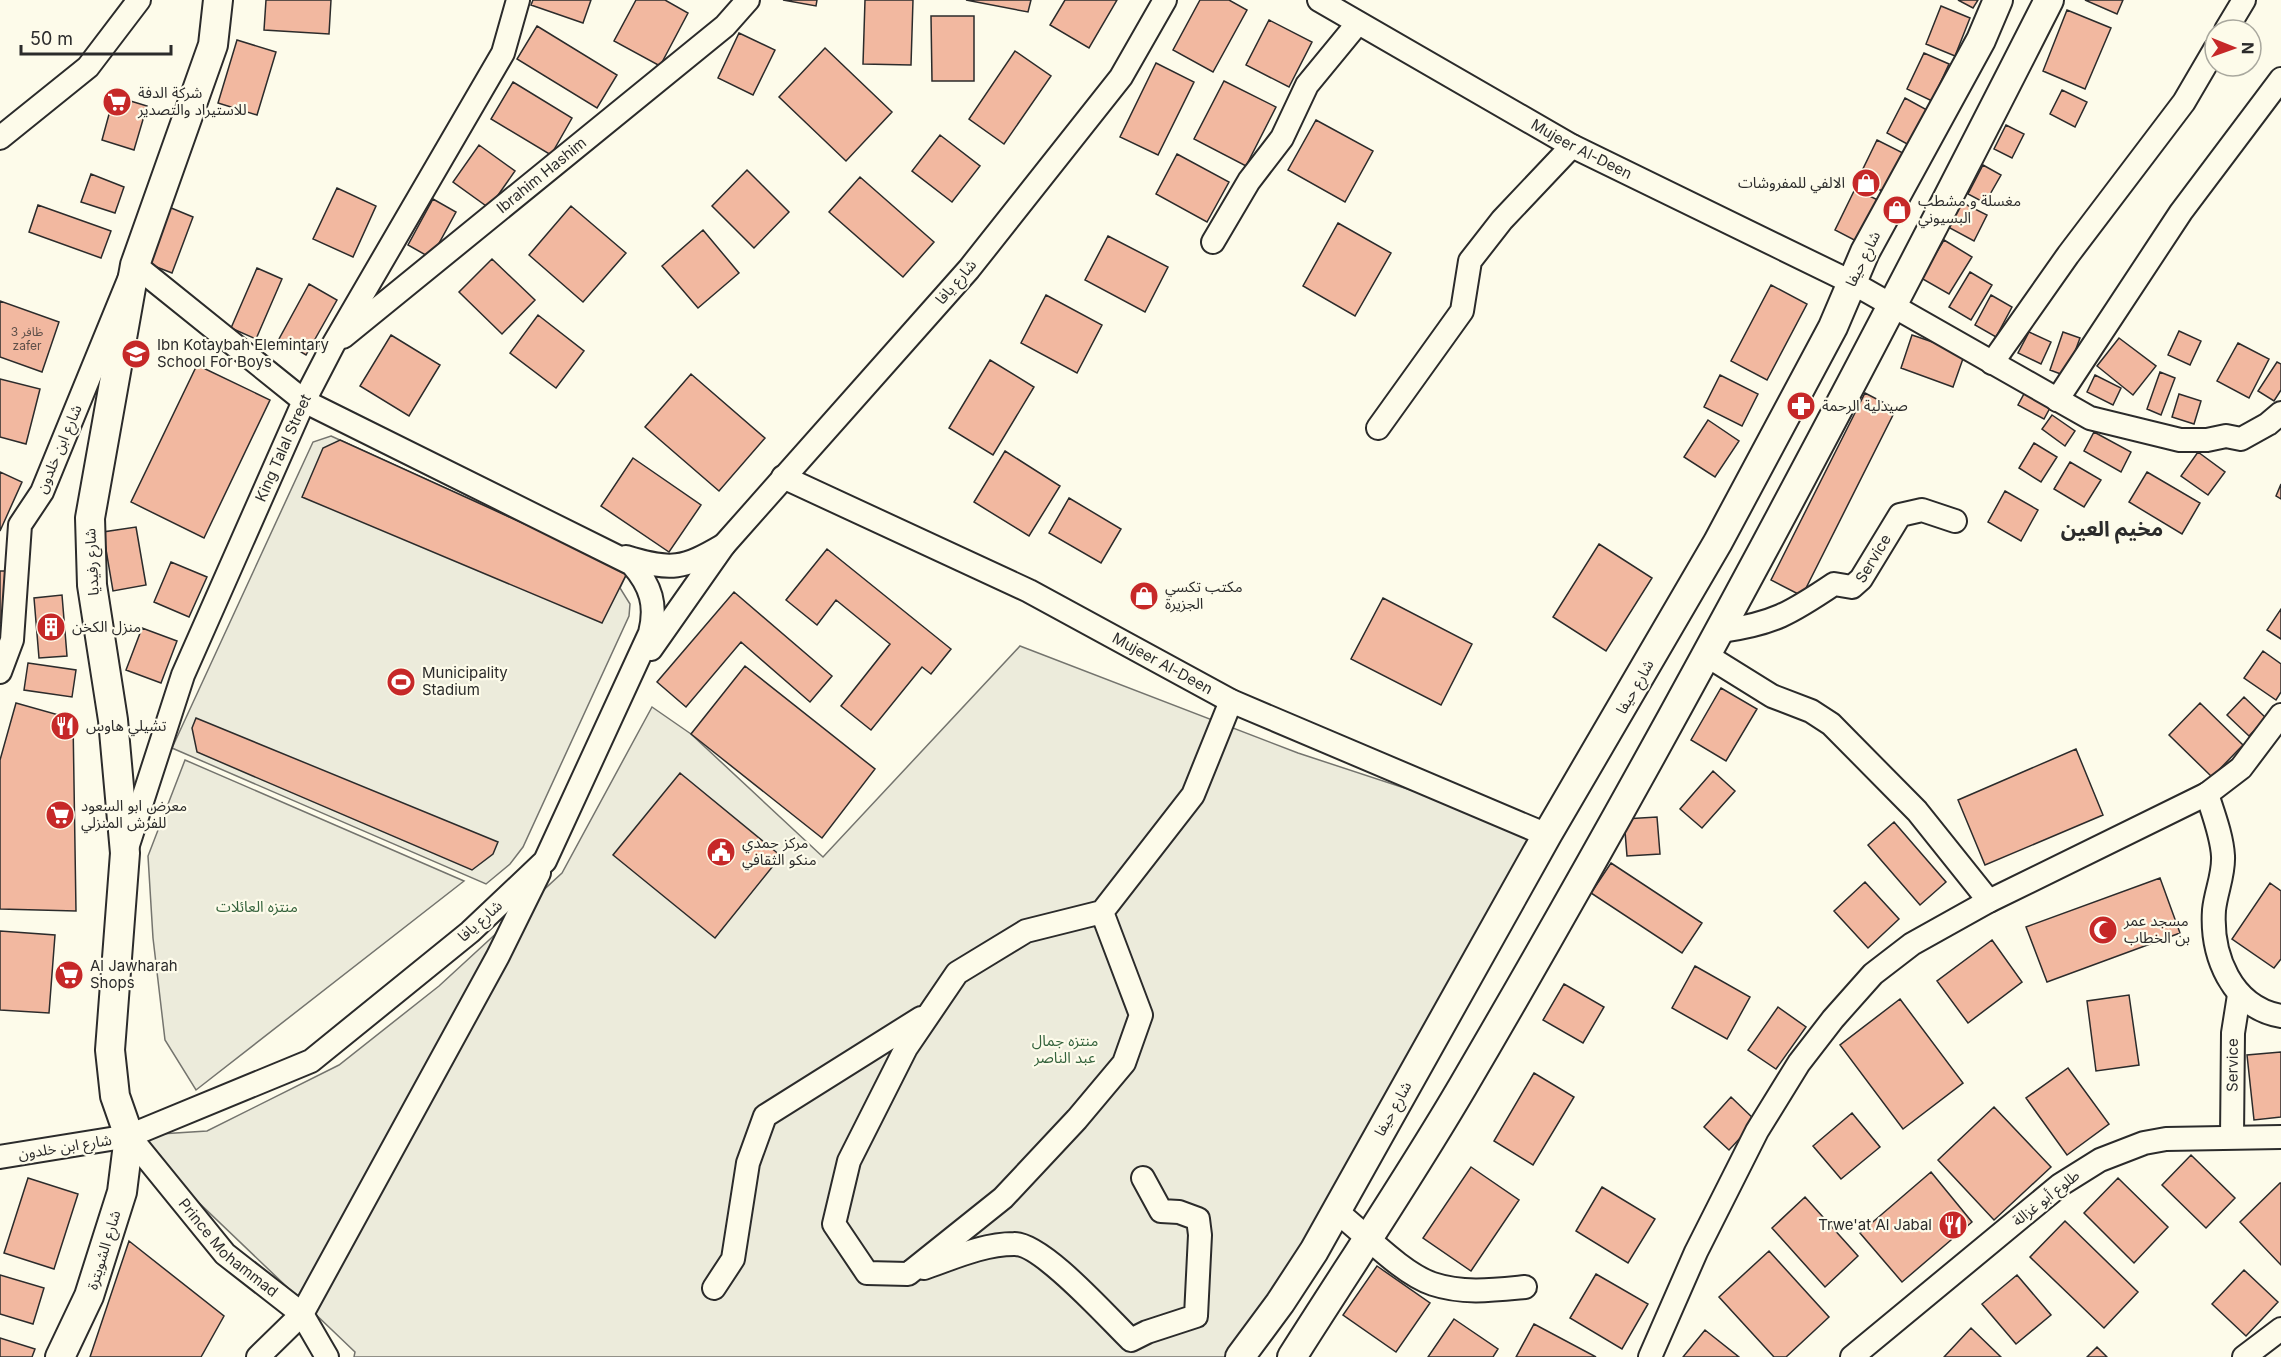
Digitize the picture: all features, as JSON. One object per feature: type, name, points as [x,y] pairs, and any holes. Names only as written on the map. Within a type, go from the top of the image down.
[{"type":"main road","name":"شارع رفيديا","points":[[129,1136],[116,1096],[110,1050],[125,853],[113,720],[92,585],[90,518],[135,265],[213,45],[218,0]]},
{"type":"main road","name":"شارع حيفا","points":[[1240,1357],[1298,1277],[1547,835],[1718,542],[1833,327],[1851,282],[1902,183],[1959,82],[1998,0]]},
{"type":"main road","points":[[1292,1357],[1460,1089],[1721,631],[1894,306],[2049,0]]},
{"type":"main road","name":"شارع الشويترة","points":[[60,1357],[90,1296],[122,1192],[129,1136]]},
{"type":"street","points":[[0,138],[88,67],[139,0]]},
{"type":"street","name":"King Talal Street","points":[[125,853],[183,675],[304,401],[333,345],[503,53],[518,0]]},
{"type":"street","name":"Ibrahim Hashim","points":[[333,345],[725,26],[748,0]]},
{"type":"street","name":"شارع يافا","points":[[724,545],[969,269],[1121,77],[1165,0]]},
{"type":"street","name":"Mujeer Al-Deen","points":[[1319,0],[1572,146],[1851,282],[2090,418],[2180,440],[2207,440],[2226,436],[2241,439],[2268,424],[2281,413]]},
{"type":"street","points":[[2233,18],[2244,0]]},
{"type":"street","points":[[1213,242],[1249,182],[1282,138],[1307,85],[1358,23]]},
{"type":"street","points":[[1992,363],[2068,255],[2184,102],[2203,70]]},
{"type":"street","points":[[2057,400],[2181,212],[2281,79]]},
{"type":"street","points":[[1378,428],[1462,311],[1470,261],[1502,220],[1572,146]]},
{"type":"street","points":[[135,265],[304,401],[624,559],[649,564],[679,566],[694,563],[724,545]]},
{"type":"street","name":"شارع ابن خلدون","points":[[0,672],[12,640],[20,525],[42,492],[135,265]]},
{"type":"street","name":"Mujeer Al-Deen","points":[[783,477],[1029,591],[1231,701],[1547,835]]},
{"type":"street","name":"Service","points":[[1721,631],[1761,625],[1797,609],[1834,584],[1852,588],[1861,579],[1900,515],[1922,510],[1954,521]]},
{"type":"street","points":[[626,685],[724,545]]},
{"type":"street","name":"شارع يافا","points":[[129,1136],[310,1060],[470,932],[545,861],[650,633],[654,615],[652,596],[645,579],[624,559]]},
{"type":"street","points":[[1707,655],[1772,696],[1811,711],[1832,724],[1917,811],[1989,901]]},
{"type":"street","points":[[1143,1178],[1161,1211],[1179,1212],[1198,1219],[1200,1235],[1196,1316],[1147,1332],[1131,1340],[1049,1260],[1017,1244],[984,1247],[908,1274],[867,1273],[834,1224],[849,1161],[906,1048],[957,973],[1026,931],[1102,912],[1193,795],[1231,701]]},
{"type":"street","points":[[1650,1357],[1696,1252],[1757,1131],[1799,1063],[1833,1019],[1873,974],[1912,944],[1989,901],[2207,794],[2241,768],[2281,714]]},
{"type":"street","points":[[2207,794],[2223,852],[2223,874],[2214,907],[2213,938],[2220,964],[2239,995],[2272,1014],[2281,1016]]},
{"type":"street","points":[[258,1357],[302,1314],[498,956],[545,861]]},
{"type":"street","points":[[908,1274],[1003,1198],[1077,1119],[1124,1063],[1141,1015],[1102,912]]},
{"type":"street","name":"Service","points":[[2232,1137],[2233,1033],[2239,995]]},
{"type":"street","points":[[714,1288],[733,1259],[748,1163],[765,1116],[930,1012]]},
{"type":"street","name":"شارع ابن خلدون","points":[[0,1156],[129,1136]]},
{"type":"street","name":"Prince Mohammad","points":[[129,1136],[225,1254],[302,1314],[327,1357]]},
{"type":"street","name":"طلوع أبو غزالة","points":[[1852,1357],[2080,1171],[2122,1150],[2144,1143],[2188,1137],[2281,1137]]},
{"type":"street","points":[[1336,1211],[1409,1271],[1432,1284],[1475,1291],[1525,1287]]},
{"type":"street","points":[[2244,1357],[2281,1329]]},
{"type":"green space","name":"Municipality Stadium","points":[[331,436],[628,571],[620,588],[630,604],[629,616],[523,847],[510,864],[486,884],[172,748],[313,442]]},
{"type":"green space","name":"منتزه جمال عبد الناصر","points":[[1020,646],[1298,753],[1547,835],[1239,1357],[354,1357],[355,1352],[129,1136],[207,1131],[339,1065],[439,986],[562,873],[652,707],[691,734],[823,857]]},
{"type":"green space","name":"منتزه العائلات","points":[[185,760],[464,881],[196,1090],[165,1040],[153,938],[148,856]]},
{"type":"building","points":[[266,0],[331,0],[329,34],[264,30]]},
{"type":"building","points":[[533,0],[591,0],[583,23],[531,5]]},
{"type":"building","points":[[636,0],[665,0],[688,13],[660,66],[614,41]]},
{"type":"building","points":[[783,0],[817,0],[816,6]]},
{"type":"building","points":[[865,0],[913,0],[911,65],[863,64]]},
{"type":"building","points":[[966,0],[1031,0],[1028,12]]},
{"type":"building","points":[[1065,0],[1117,0],[1089,48],[1050,25]]},
{"type":"building","points":[[1200,0],[1229,0],[1247,10],[1213,72],[1173,50]]},
{"type":"building","points":[[1958,0],[1978,0],[1973,8]]},
{"type":"building","points":[[2085,0],[2123,0],[2117,14]]},
{"type":"building","points":[[1941,6],[1970,18],[1955,56],[1926,44]]},
{"type":"building","points":[[2067,10],[2111,28],[2085,89],[2043,71]]},
{"type":"building","points":[[931,16],[974,16],[974,81],[932,81]]},
{"type":"building","points":[[1269,20],[1312,42],[1289,87],[1246,65]]},
{"type":"building","points":[[537,26],[617,75],[597,108],[517,59]]},
{"type":"building","points":[[739,33],[775,50],[753,95],[718,78]]},
{"type":"building","points":[[237,40],[276,52],[257,115],[218,103]]},
{"type":"building","points":[[825,48],[892,112],[846,161],[779,97]]},
{"type":"building","points":[[1015,51],[1051,76],[1004,144],[969,119]]},
{"type":"building","points":[[1924,53],[1949,64],[1932,101],[1907,89]]},
{"type":"building","points":[[1156,63],[1194,82],[1158,155],[1120,137]]},
{"type":"building","points":[[1224,81],[1276,107],[1246,166],[1194,139]]},
{"type":"building","points":[[513,82],[572,118],[551,155],[491,119]]},
{"type":"building","points":[[2062,90],[2087,102],[2075,127],[2050,114]]},
{"type":"building","points":[[114,96],[147,106],[134,150],[102,140]]},
{"type":"building","points":[[1905,98],[1927,110],[1909,145],[1887,133]]},
{"type":"building","points":[[1316,120],[1373,151],[1345,202],[1288,170]]},
{"type":"building","points":[[2006,125],[2024,134],[2012,158],[1994,149]]},
{"type":"building","points":[[940,135],[980,166],[952,202],[912,171]]},
{"type":"building","points":[[1877,140],[1905,154],[1886,193],[1858,179]]},
{"type":"building","points":[[479,145],[515,171],[489,208],[453,182]]},
{"type":"building","points":[[1177,154],[1229,182],[1207,222],[1156,194]]},
{"type":"building","points":[[1983,165],[2001,175],[1985,203],[1968,194]]},
{"type":"building","points":[[747,170],[789,212],[754,248],[712,206]]},
{"type":"building","points":[[91,174],[124,187],[115,213],[81,202]]},
{"type":"building","points":[[860,177],[934,242],[903,277],[829,212]]},
{"type":"building","points":[[337,188],[376,206],[353,257],[313,239]]},
{"type":"building","points":[[1855,189],[1880,201],[1860,243],[1835,230]]},
{"type":"building","points":[[433,199],[456,212],[431,258],[408,245]]},
{"type":"building","points":[[1961,202],[1987,215],[1974,241],[1948,227]]},
{"type":"building","points":[[38,205],[111,231],[101,258],[29,232]]},
{"type":"building","points":[[164,205],[193,217],[172,273],[141,261]]},
{"type":"building","points":[[571,206],[626,253],[583,302],[529,255]]},
{"type":"building","points":[[1338,223],[1391,253],[1355,316],[1303,286]]},
{"type":"building","points":[[703,230],[739,273],[698,308],[662,266]]},
{"type":"building","points":[[1108,236],[1168,267],[1145,312],[1085,280]]},
{"type":"building","points":[[1944,240],[1972,257],[1949,294],[1921,278]]},
{"type":"building","points":[[492,259],[535,300],[502,334],[459,292]]},
{"type":"building","points":[[257,268],[282,279],[256,339],[231,328]]},
{"type":"building","points":[[1970,272],[1992,285],[1971,320],[1949,307]]},
{"type":"building","points":[[309,284],[337,300],[306,355],[279,339]]},
{"type":"building","points":[[1771,285],[1807,304],[1767,380],[1731,361]]},
{"type":"building","points":[[1046,295],[1102,325],[1077,373],[1021,343]]},
{"type":"building","points":[[1991,295],[2012,307],[1996,337],[1975,325]]},
{"type":"building","points":[[0,301],[59,322],[42,372],[0,357]]},
{"type":"building","points":[[538,315],[584,351],[556,388],[510,353]]},
{"type":"building","points":[[2179,331],[2201,341],[2190,365],[2168,355]]},
{"type":"building","points":[[2029,332],[2051,342],[2041,364],[2018,353]]},
{"type":"building","points":[[2063,332],[2080,338],[2066,376],[2050,370]]},
{"type":"building","points":[[391,335],[440,365],[409,416],[360,386]]},
{"type":"building","points":[[1912,335],[1965,353],[1953,387],[1901,368]]},
{"type":"building","points":[[2119,338],[2156,366],[2133,395],[2097,366]]},
{"type":"building","points":[[2238,343],[2269,359],[2249,398],[2217,381]]},
{"type":"building","points":[[990,360],[1034,387],[993,455],[949,428]]},
{"type":"building","points":[[2277,362],[2281,364],[2281,390],[2274,401],[2258,391]]},
{"type":"building","points":[[197,365],[270,400],[204,538],[131,502]]},
{"type":"building","points":[[2160,372],[2175,378],[2161,415],[2147,409]]},
{"type":"building","points":[[691,374],[765,438],[719,491],[645,427]]},
{"type":"building","points":[[1720,375],[1758,394],[1742,426],[1704,407]]},
{"type":"building","points":[[2095,375],[2121,388],[2113,405],[2087,392]]},
{"type":"building","points":[[0,379],[40,389],[26,444],[0,437]]},
{"type":"building","points":[[2025,392],[2051,406],[2044,419],[2018,405]]},
{"type":"building","points":[[1865,393],[1896,409],[1802,596],[1771,580]]},
{"type":"building","points":[[2179,394],[2201,401],[2194,424],[2172,417]]},
{"type":"building","points":[[2052,415],[2075,431],[2065,446],[2042,429]]},
{"type":"building","points":[[1708,420],[1739,441],[1715,477],[1684,457]]},
{"type":"building","points":[[2094,432],[2131,452],[2121,472],[2084,451]]},
{"type":"building","points":[[340,440],[628,571],[602,623],[302,497],[323,448]]},
{"type":"building","points":[[2034,443],[2057,457],[2041,482],[2019,468]]},
{"type":"building","points":[[1005,451],[1060,486],[1029,536],[974,502]]},
{"type":"building","points":[[2198,452],[2225,472],[2208,495],[2181,476]]},
{"type":"building","points":[[633,458],[701,505],[669,552],[601,506]]},
{"type":"building","points":[[2070,462],[2101,480],[2084,507],[2054,489]]},
{"type":"building","points":[[0,472],[22,482],[0,531]]},
{"type":"building","points":[[2147,472],[2200,503],[2182,534],[2129,502]]},
{"type":"building","points":[[2281,484],[2281,499],[2276,496]]},
{"type":"building","points":[[2005,491],[2038,510],[2021,541],[1988,522]]},
{"type":"building","points":[[1069,498],[1121,529],[1101,563],[1049,533]]},
{"type":"building","points":[[136,527],[146,585],[113,591],[103,532]]},
{"type":"building","points":[[1599,544],[1652,578],[1606,651],[1553,617]]},
{"type":"building","points":[[827,549],[951,649],[931,674],[922,667],[871,730],[841,706],[890,644],[836,600],[817,625],[786,600]]},
{"type":"building","points":[[171,562],[207,577],[189,617],[154,602]]},
{"type":"building","points":[[0,571],[9,571],[7,623],[0,623]]},
{"type":"building","points":[[734,592],[832,676],[810,702],[741,642],[686,707],[657,682]]},
{"type":"building","name":"منزل الكخن","points":[[62,595],[67,656],[39,658],[34,598]]},
{"type":"building","points":[[1383,598],[1472,644],[1441,705],[1351,659]]},
{"type":"building","points":[[2281,609],[2281,639],[2267,630]]},
{"type":"building","points":[[142,628],[177,641],[161,683],[126,670]]},
{"type":"building","points":[[2263,651],[2281,664],[2281,692],[2276,700],[2244,678]]},
{"type":"building","points":[[28,663],[76,670],[72,697],[24,690]]},
{"type":"building","points":[[745,666],[875,769],[822,838],[691,734]]},
{"type":"building","points":[[1721,688],[1757,709],[1726,761],[1691,740]]},
{"type":"building","points":[[2244,697],[2266,718],[2249,736],[2227,715]]},
{"type":"building","points":[[16,703],[73,719],[76,911],[0,909],[0,760]]},
{"type":"building","points":[[2200,703],[2243,745],[2212,777],[2169,735]]},
{"type":"building","points":[[196,718],[498,842],[493,854],[472,870],[197,752],[192,728]]},
{"type":"building","points":[[2076,749],[2103,815],[1985,865],[1958,800]]},
{"type":"building","points":[[1713,771],[1735,791],[1702,828],[1680,809]]},
{"type":"building","points":[[680,773],[781,856],[715,938],[613,855]]},
{"type":"building","points":[[1657,817],[1660,854],[1627,856],[1624,819]]},
{"type":"building","points":[[1894,822],[1946,882],[1920,905],[1868,845]]},
{"type":"building","points":[[1611,863],[1702,923],[1682,953],[1591,893]]},
{"type":"building","name":"مسجد عمر بن الخطاب","points":[[2160,878],[2180,933],[2047,982],[2026,927]]},
{"type":"building","points":[[1865,882],[1899,919],[1868,948],[1834,911]]},
{"type":"building","points":[[2270,883],[2281,891],[2281,959],[2274,968],[2232,939]]},
{"type":"building","points":[[0,931],[55,935],[49,1013],[0,1010]]},
{"type":"building","points":[[1992,940],[2022,982],[1968,1023],[1937,981]]},
{"type":"building","points":[[1695,966],[1750,997],[1727,1039],[1672,1008]]},
{"type":"building","points":[[1564,984],[1604,1007],[1583,1043],[1543,1020]]},
{"type":"building","points":[[2129,995],[2139,1065],[2096,1071],[2087,1001]]},
{"type":"building","points":[[1900,999],[1963,1083],[1903,1129],[1840,1045]]},
{"type":"building","points":[[1778,1007],[1806,1027],[1776,1069],[1748,1050]]},
{"type":"building","points":[[2281,1052],[2281,1117],[2254,1120],[2247,1055]]},
{"type":"building","points":[[2068,1068],[2109,1124],[2067,1155],[2026,1098]]},
{"type":"building","points":[[1534,1073],[1574,1097],[1533,1165],[1494,1141]]},
{"type":"building","points":[[1731,1097],[1756,1121],[1729,1150],[1704,1127]]},
{"type":"building","points":[[1994,1107],[2051,1167],[1994,1220],[1938,1160]]},
{"type":"building","points":[[1852,1113],[1880,1147],[1841,1179],[1813,1146]]},
{"type":"building","points":[[2191,1155],[2235,1198],[2206,1228],[2162,1185]]},
{"type":"building","points":[[1471,1167],[1519,1200],[1471,1271],[1423,1238]]},
{"type":"building","points":[[1931,1172],[1972,1222],[1902,1282],[1860,1233]]},
{"type":"building","points":[[28,1178],[78,1194],[54,1269],[4,1253]]},
{"type":"building","points":[[2118,1178],[2168,1227],[2134,1263],[2084,1213]]},
{"type":"building","points":[[2281,1183],[2281,1265],[2240,1222]]},
{"type":"building","points":[[1602,1187],[1655,1219],[1628,1263],[1576,1231]]},
{"type":"building","points":[[1805,1197],[1858,1256],[1825,1287],[1772,1228]]},
{"type":"building","points":[[2065,1221],[2138,1292],[2104,1328],[2030,1257]]},
{"type":"building","points":[[129,1241],[224,1316],[201,1357],[90,1357]]},
{"type":"building","points":[[1769,1251],[1829,1317],[1786,1357],[1774,1357],[1719,1297]]},
{"type":"building","points":[[1377,1266],[1430,1303],[1396,1352],[1343,1315]]},
{"type":"building","points":[[2244,1270],[2278,1302],[2246,1336],[2212,1304]]},
{"type":"building","points":[[1596,1274],[1648,1304],[1622,1349],[1570,1318]]},
{"type":"building","points":[[0,1275],[44,1288],[33,1324],[0,1314]]},
{"type":"building","points":[[2017,1275],[2051,1315],[2016,1344],[1982,1304]]},
{"type":"building","points":[[1454,1319],[1498,1349],[1493,1357],[1428,1357]]},
{"type":"building","points":[[1534,1324],[1596,1357],[1516,1357]]},
{"type":"building","points":[[1971,1328],[2001,1357],[1944,1357]]},
{"type":"building","points":[[1705,1330],[1739,1357],[1683,1357]]},
{"type":"building","points":[[0,1338],[35,1349],[32,1357],[0,1357]]},
{"type":"building","points":[[2097,1347],[2107,1357],[2087,1357]]},
{"type":"place","name":"شركة الدفة للاستيراد والتصدير","points":[[117,102]]},
{"type":"place","name":"الالفي للمفروشات","points":[[1866,183]]},
{"type":"place","name":"مغسلة و مشطب البسيوني","points":[[1897,210]]},
{"type":"place","name":"Ibn Kotaybah Elemintary School For Boys","points":[[136,354]]},
{"type":"place","name":"صيدلية الرحمة","points":[[1801,406]]},
{"type":"place","name":"مكتب تكسي الجزيرة","points":[[1144,596]]},
{"type":"place","name":"منزل الكخن","points":[[51,627]]},
{"type":"place","name":"Municipality Stadium","points":[[401,682]]},
{"type":"place","name":"تشيلي هاوس","points":[[65,726]]},
{"type":"place","name":"معرض ابو السعود للفرش المنزلي","points":[[60,815]]},
{"type":"place","name":"مركز حمدي منكو الثقافي","points":[[721,852]]},
{"type":"place","name":"مسجد عمر بن الخطاب","points":[[2103,930]]},
{"type":"place","name":"Al Jawharah Shops","points":[[69,975]]},
{"type":"place","name":"Trwe'at Al Jabal","points":[[1953,1225]]},
{"type":"district","name":"مخيم العين","points":[[2112,529]]}]
